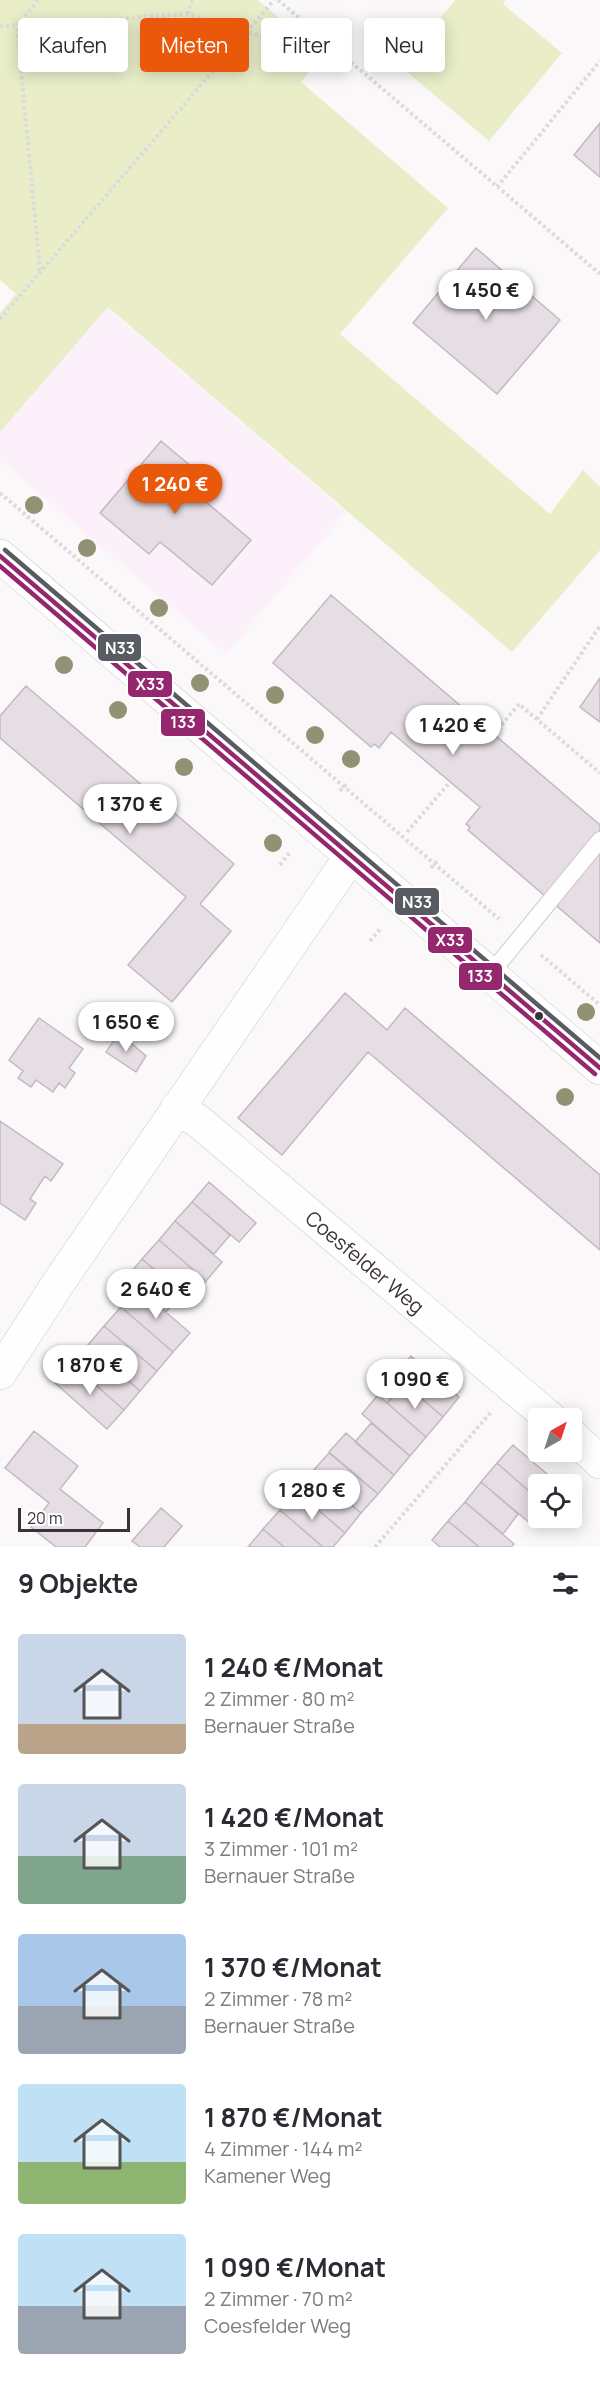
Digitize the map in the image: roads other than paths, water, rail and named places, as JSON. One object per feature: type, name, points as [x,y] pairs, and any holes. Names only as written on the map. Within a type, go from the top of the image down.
[{"type":"street","points":[[0,556],[600,1068]]},
{"type":"street","points":[[0,1373],[51,1293],[351,856]]},
{"type":"street","name":"Coesfelder Weg","points":[[177,1108],[198,1121],[538,1408]]},
{"type":"street","points":[[582,1445],[600,1462]]},
{"type":"lane","points":[[490,974],[600,840]]}]
